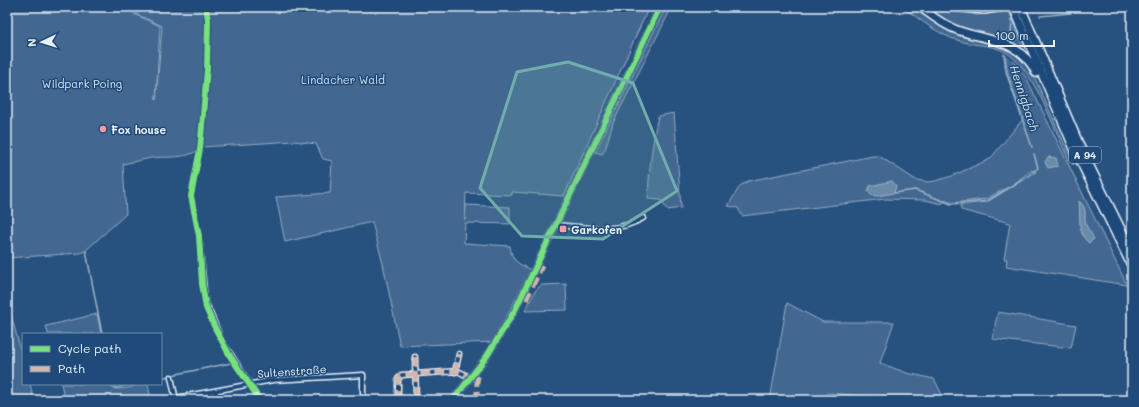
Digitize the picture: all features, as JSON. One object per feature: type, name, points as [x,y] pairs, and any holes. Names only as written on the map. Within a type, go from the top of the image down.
[{"type":"highway","points":[[920,7],[955,30],[996,39],[1012,46],[1027,59],[1034,68],[1041,83],[1046,88]]},
{"type":"highway","points":[[954,7],[966,10],[1003,7]]},
{"type":"highway","name":"A 94","points":[[1012,7],[1046,88],[1104,211],[1132,266]]},
{"type":"highway","name":"A 94","points":[[1021,7],[1078,141],[1132,251]]},
{"type":"street","points":[[453,400],[498,340],[515,310],[660,7]]},
{"type":"street","points":[[200,149],[190,196],[199,236],[205,301],[230,356],[260,400]]},
{"type":"street","points":[[556,225],[612,228],[630,225],[643,218]]},
{"type":"street","points":[[455,372],[459,354]]},
{"type":"street","points":[[415,358],[416,400]]},
{"type":"street","points":[[398,400],[398,379],[402,375],[455,372],[471,378]]},
{"type":"street","name":"Sultenstraße","points":[[176,399],[273,380],[363,375],[363,400]]},
{"type":"street","points":[[171,377],[176,399]]},
{"type":"street","points":[[215,391],[219,400]]},
{"type":"highlighted area","points":[[568,62],[633,83],[677,191],[603,239],[522,236],[480,188],[517,72]]},
{"type":"green space","points":[[7,7],[135,7],[134,14],[160,26],[156,100],[162,26],[136,14],[137,7],[649,7],[564,196],[512,192],[512,195],[466,193],[465,220],[466,205],[510,207],[510,224],[465,223],[464,243],[510,246],[512,255],[516,261],[531,270],[493,342],[400,346],[383,264],[372,222],[285,242],[276,197],[330,193],[332,161],[323,159],[316,144],[294,141],[202,147],[191,154],[184,156],[151,158],[123,164],[126,214],[85,251],[81,253],[7,258]]},
{"type":"green space","points":[[666,7],[672,7],[613,123],[605,150],[602,154],[595,152],[598,146]]},
{"type":"green space","points":[[902,7],[914,7],[943,27],[1003,45],[1019,55],[1033,74],[1074,165],[1069,161],[1051,118],[1035,87],[1027,73],[1017,62],[1002,50],[966,43],[944,35]]},
{"type":"green space","points":[[923,7],[940,7],[977,15],[1009,11],[1026,55],[1011,43],[1000,38],[961,29],[946,23]]},
{"type":"green space","points":[[1005,55],[1016,64],[1026,77],[1127,285],[1006,266],[1007,259],[1004,259],[1010,223],[961,210],[960,205],[987,202],[1036,172],[1032,170],[1012,185],[986,199],[952,203],[945,200],[942,204],[925,200],[885,199],[742,216],[738,208],[728,206],[740,186],[748,181],[873,156],[879,156],[916,180],[928,182],[952,176],[990,159],[1023,119],[1008,74]]},
{"type":"green space","points":[[674,113],[681,208],[667,210],[661,200],[648,199],[649,178],[652,147],[658,116]]},
{"type":"green space","points":[[566,284],[567,310],[525,311],[535,291],[541,285]]},
{"type":"green space","points":[[7,300],[22,355],[22,385],[30,385],[34,400],[7,400]]},
{"type":"green space","points":[[787,303],[823,322],[894,322],[880,363],[907,373],[934,379],[945,400],[868,400],[867,396],[827,393],[821,400],[770,400]]},
{"type":"green space","points":[[998,312],[1076,325],[1071,348],[992,339]]},
{"type":"green space","points":[[97,314],[101,333],[48,333],[46,326]]},
{"type":"green space","points":[[61,385],[111,385],[112,388],[120,389],[139,385],[148,385],[151,400],[65,400]]},
{"type":"shaded area","points":[[1048,157],[1056,158],[1058,166],[1048,168],[1045,162]]},
{"type":"shaded area","points":[[892,181],[896,186],[894,193],[878,196],[871,195],[868,191],[870,186]]},
{"type":"shaded area","points":[[1079,201],[1084,207],[1085,222],[1094,239],[1089,243],[1082,234]]},
{"type":"waterway","points":[[1040,16],[1071,13],[1085,7]]},
{"type":"waterway","name":"Hennigbach","points":[[1011,39],[1012,13]]},
{"type":"waterway","name":"Hennigbach","points":[[1004,54],[1006,72],[1032,147]]},
{"type":"waterway","name":"Hennigbach","points":[[894,193],[915,190],[951,204],[987,201],[1038,168],[1034,154]]},
{"type":"waterway","points":[[86,251],[102,333]]},
{"type":"waterway","points":[[172,375],[231,363]]},
{"type":"waterway","points":[[162,378],[169,376]]},
{"type":"waterway","points":[[113,385],[116,388],[130,385]]},
{"type":"marked path","points":[[526,300],[542,266]]},
{"type":"marked path","points":[[455,372],[459,354]]},
{"type":"marked path","points":[[415,357],[416,400]]},
{"type":"marked path","points":[[398,400],[398,379],[402,375],[458,371],[471,378]]},
{"type":"marked path","points":[[474,400],[477,394],[477,380],[480,373]]},
{"type":"cycle path","points":[[206,7],[208,20],[207,69],[200,149],[191,196],[199,236],[202,284],[206,308],[215,328],[230,356],[260,400]]},
{"type":"cycle path","points":[[453,400],[487,356],[515,310],[660,7]]},
{"type":"place","name":"Fox house","points":[[103,129]]},
{"type":"place","name":"Garkofen","points":[[563,229]]},
{"type":"park label","name":"Lindacher Wald","points":[[343,79]]},
{"type":"park label","name":"Wildpark Poing","points":[[82,83]]}]
